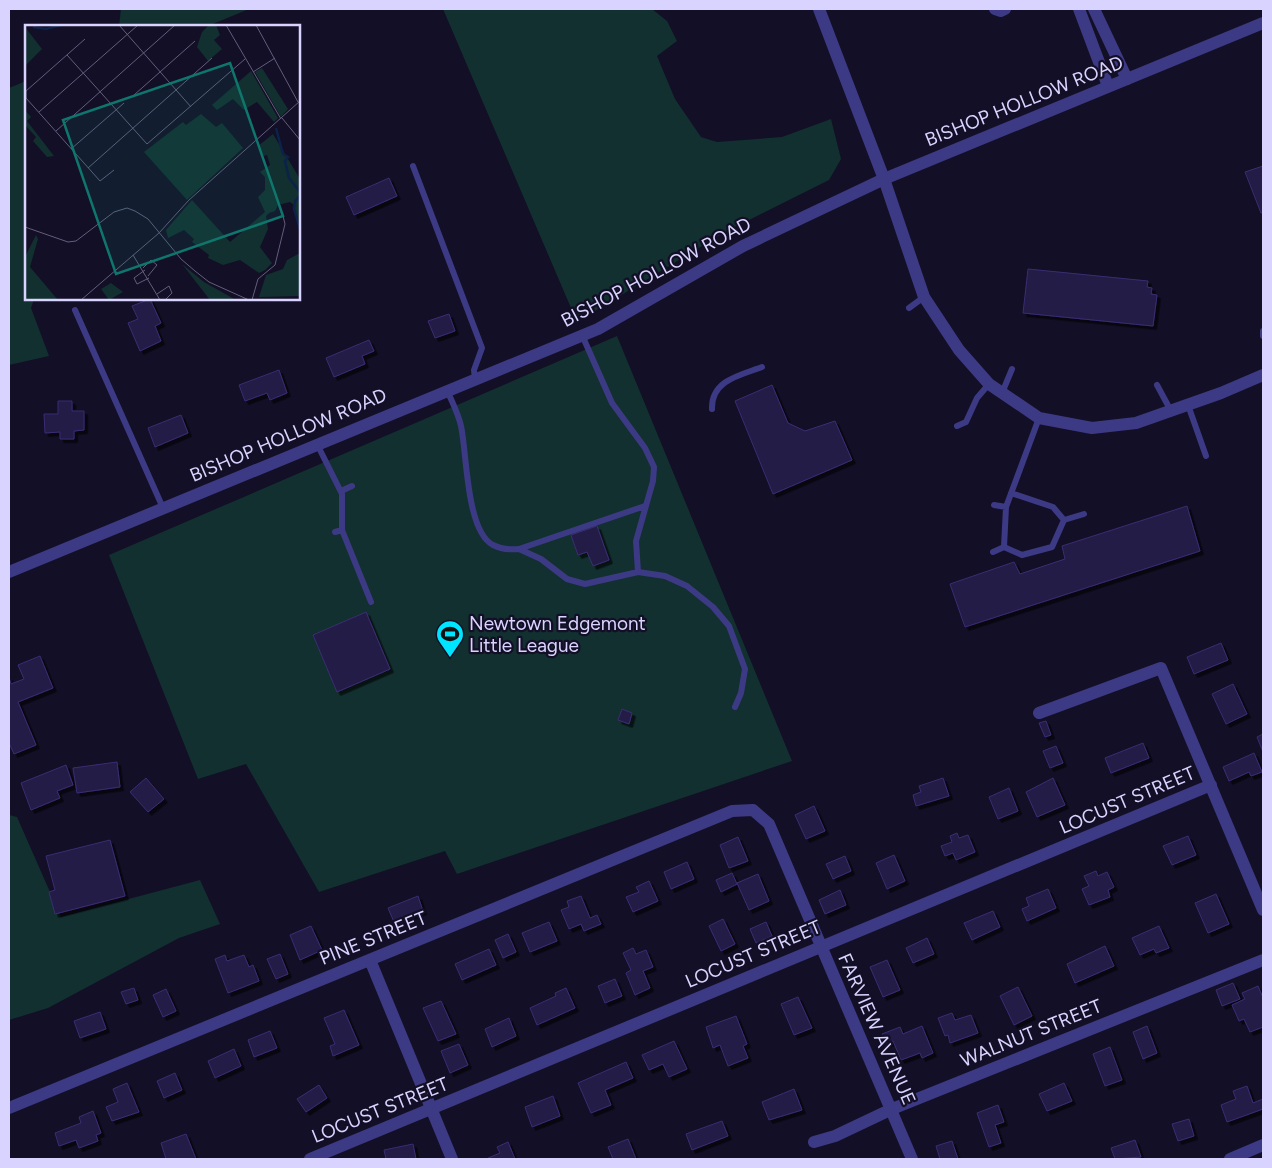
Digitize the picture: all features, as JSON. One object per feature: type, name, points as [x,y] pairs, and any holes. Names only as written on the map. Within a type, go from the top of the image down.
[{"type":"street","points":[[819,9],[884,178],[924,297],[959,350],[989,384],[1039,418],[1092,428],[1136,423],[1188,405],[1263,375]]},
{"type":"street","points":[[995,9],[1001,11],[1005,9]]},
{"type":"street","points":[[1079,9],[1108,86]]},
{"type":"street","points":[[1094,9],[1126,79]]},
{"type":"street","name":"BISHOP HOLLOW ROAD","points":[[9,572],[317,443],[598,329],[743,246],[884,178],[1263,23]]},
{"type":"street","points":[[1038,713],[1161,668],[1263,910]]},
{"type":"street","name":"LOCUST STREET","points":[[310,1159],[820,946],[1040,858],[1211,785]]},
{"type":"street","name":"FARVIEW AVENUE","points":[[753,810],[769,824],[912,1159]]},
{"type":"street","name":"PINE STREET","points":[[9,1108],[732,811],[753,810]]},
{"type":"street","points":[[370,960],[452,1159]]},
{"type":"street","name":"WALNUT STREET","points":[[814,1142],[835,1136],[892,1109],[1263,960]]},
{"type":"street","points":[[1230,1159],[1263,1145]]},
{"type":"lane","points":[[413,166],[482,348],[474,370],[475,379]]},
{"type":"lane","points":[[908,308],[924,297]]},
{"type":"lane","points":[[75,310],[163,508]]},
{"type":"lane","points":[[1263,331],[1263,336]]},
{"type":"lane","points":[[582,335],[612,403],[645,448],[654,467],[653,481],[636,542],[638,572]]},
{"type":"lane","points":[[712,409],[716,391],[726,380],[762,367]]},
{"type":"lane","points":[[1002,393],[1012,369]]},
{"type":"lane","points":[[957,426],[966,422],[977,398],[989,384]]},
{"type":"lane","points":[[1157,385],[1171,411]]},
{"type":"lane","points":[[446,390],[461,426],[470,497],[480,530],[491,544],[506,550],[518,549],[645,506]]},
{"type":"lane","points":[[1188,405],[1206,456]]},
{"type":"lane","points":[[1004,547],[1006,507],[1039,418]]},
{"type":"lane","points":[[317,443],[341,491],[342,530],[371,602]]},
{"type":"lane","points":[[341,491],[352,486]]},
{"type":"lane","points":[[1011,493],[1053,507],[1064,520]]},
{"type":"lane","points":[[994,505],[1006,507]]},
{"type":"lane","points":[[993,552],[1004,547],[1022,555],[1052,547],[1064,520],[1084,514]]},
{"type":"lane","points":[[335,532],[342,530]]},
{"type":"lane","points":[[518,549],[541,559],[567,580],[585,584],[638,572],[665,576],[687,586],[713,607],[729,626],[745,669],[741,693],[735,707]]},
{"type":"green space","points":[[121,9],[249,9],[210,25],[119,25]]},
{"type":"green space","points":[[443,9],[652,9],[667,21],[677,41],[657,56],[675,99],[701,137],[717,142],[782,137],[831,119],[841,159],[829,180],[725,232],[577,322]]},
{"type":"green space","points":[[25,81],[25,300],[34,300],[31,308],[49,356],[9,365],[9,88]]},
{"type":"green space","name":"Newtown Edgemont Little League","points":[[617,336],[792,761],[457,874],[445,851],[319,892],[246,764],[198,779],[109,555]]},
{"type":"green space","points":[[9,815],[17,817],[61,917],[200,880],[220,924],[179,938],[48,1008],[9,1020]]},
{"type":"building","points":[[1263,166],[1263,212],[1261,213],[1245,172]]},
{"type":"building","points":[[389,178],[397,196],[354,215],[346,197]]},
{"type":"building","points":[[1028,269],[1148,281],[1147,287],[1152,288],[1151,294],[1157,295],[1153,326],[1023,313]]},
{"type":"building","points":[[150,300],[161,323],[155,326],[161,341],[140,351],[128,323],[138,319],[132,306]]},
{"type":"building","points":[[449,314],[455,331],[435,338],[428,321]]},
{"type":"building","points":[[369,340],[374,351],[362,356],[365,364],[334,377],[326,358]]},
{"type":"building","points":[[279,370],[287,393],[270,400],[267,393],[245,401],[239,385]]},
{"type":"building","points":[[772,385],[788,423],[805,431],[835,421],[852,460],[773,494],[735,401]]},
{"type":"building","points":[[58,401],[72,401],[72,411],[84,411],[84,430],[74,431],[74,439],[60,439],[60,432],[45,433],[44,414],[58,414]]},
{"type":"building","points":[[181,415],[188,433],[155,447],[148,428]]},
{"type":"building","points":[[1187,506],[1200,551],[965,627],[950,584],[1014,562],[1020,574],[1065,559],[1062,546]]},
{"type":"building","points":[[597,526],[609,560],[593,566],[587,552],[578,555],[571,535]]},
{"type":"building","points":[[366,612],[390,669],[337,692],[313,635]]},
{"type":"building","points":[[1221,643],[1228,660],[1194,674],[1187,657]]},
{"type":"building","points":[[40,656],[53,688],[18,702],[36,745],[14,754],[9,743],[9,677],[11,684],[24,679],[18,665]]},
{"type":"building","points":[[1233,684],[1247,714],[1226,724],[1212,694]]},
{"type":"building","points":[[622,709],[632,713],[629,724],[618,720]]},
{"type":"building","points":[[1046,721],[1051,735],[1045,737],[1039,723]]},
{"type":"building","points":[[1263,734],[1263,752],[1257,737]]},
{"type":"building","points":[[1143,743],[1149,758],[1111,773],[1105,758]]},
{"type":"building","points":[[1056,746],[1063,763],[1050,768],[1043,751]]},
{"type":"building","points":[[1254,753],[1262,772],[1251,776],[1249,772],[1229,781],[1223,767]]},
{"type":"building","points":[[117,762],[120,787],[77,793],[73,768]]},
{"type":"building","points":[[66,765],[73,785],[57,791],[60,798],[31,810],[21,783]]},
{"type":"building","points":[[146,778],[164,799],[148,812],[130,792]]},
{"type":"building","points":[[943,778],[949,796],[916,806],[913,795],[921,792],[919,786]]},
{"type":"building","points":[[1053,778],[1065,805],[1037,817],[1026,792]]},
{"type":"building","points":[[1009,788],[1018,811],[998,819],[989,797]]},
{"type":"building","points":[[814,806],[825,831],[806,839],[795,815]]},
{"type":"building","points":[[957,833],[959,838],[968,835],[975,852],[956,860],[953,853],[945,856],[941,846],[952,842],[950,836]]},
{"type":"building","points":[[1188,836],[1196,855],[1172,865],[1163,846]]},
{"type":"building","points":[[738,837],[748,861],[729,868],[720,845]]},
{"type":"building","points":[[110,840],[125,896],[55,914],[49,892],[55,890],[46,856]]},
{"type":"building","points":[[894,855],[905,881],[887,889],[876,863]]},
{"type":"building","points":[[845,856],[851,871],[833,879],[826,864]]},
{"type":"building","points":[[687,862],[694,879],[671,889],[664,872]]},
{"type":"building","points":[[1096,871],[1098,876],[1107,872],[1114,887],[1108,890],[1110,897],[1089,905],[1082,889],[1089,886],[1084,876]]},
{"type":"building","points":[[732,873],[737,884],[721,892],[716,880]]},
{"type":"building","points":[[758,874],[769,901],[749,910],[737,883]]},
{"type":"building","points":[[649,881],[658,901],[633,912],[626,897],[639,892],[636,887]]},
{"type":"building","points":[[1048,889],[1056,908],[1027,921],[1022,909],[1029,906],[1026,898]]},
{"type":"building","points":[[840,890],[846,905],[825,914],[819,900]]},
{"type":"building","points":[[1216,894],[1229,924],[1208,933],[1195,903]]},
{"type":"building","points":[[418,896],[423,911],[394,922],[388,908]]},
{"type":"building","points":[[581,896],[590,918],[597,915],[601,924],[584,931],[581,924],[569,929],[561,910],[569,907],[567,901]]},
{"type":"building","points":[[993,911],[1000,927],[972,940],[964,923]]},
{"type":"building","points":[[723,919],[735,944],[721,951],[709,926]]},
{"type":"building","points":[[549,922],[557,941],[530,952],[522,933]]},
{"type":"building","points":[[766,922],[772,936],[756,943],[750,929]]},
{"type":"building","points":[[311,926],[322,950],[300,960],[290,935]]},
{"type":"building","points":[[1159,926],[1169,948],[1156,953],[1154,949],[1140,955],[1132,938]]},
{"type":"building","points":[[508,934],[516,952],[503,958],[495,940]]},
{"type":"building","points":[[927,938],[934,954],[913,963],[906,948]]},
{"type":"building","points":[[1105,946],[1114,966],[1075,983],[1067,964]]},
{"type":"building","points":[[633,948],[636,954],[646,950],[653,967],[643,971],[650,988],[635,995],[626,973],[631,970],[623,953]]},
{"type":"building","points":[[489,949],[496,965],[462,980],[455,964]]},
{"type":"building","points":[[280,954],[288,974],[276,979],[267,959]]},
{"type":"building","points":[[225,955],[227,961],[244,955],[249,967],[253,965],[259,981],[228,993],[215,959]]},
{"type":"building","points":[[887,960],[900,990],[883,997],[870,967]]},
{"type":"building","points":[[615,979],[622,996],[605,1003],[598,986]]},
{"type":"building","points":[[1233,983],[1240,999],[1222,1006],[1216,990]]},
{"type":"building","points":[[1258,986],[1263,998],[1263,1027],[1250,1032],[1244,1019],[1239,1021],[1232,1005],[1245,999],[1242,993]]},
{"type":"building","points":[[1018,987],[1032,1016],[1014,1025],[1000,996]]},
{"type":"building","points":[[134,988],[138,1000],[126,1004],[121,992]]},
{"type":"building","points":[[566,988],[575,1008],[537,1025],[530,1008],[556,996],[555,993]]},
{"type":"building","points":[[166,989],[176,1011],[163,1017],[153,995]]},
{"type":"building","points":[[798,997],[812,1028],[794,1035],[781,1004]]},
{"type":"building","points":[[441,1001],[456,1034],[438,1041],[423,1008]]},
{"type":"building","points":[[344,1010],[359,1045],[333,1056],[330,1046],[335,1044],[324,1018]]},
{"type":"building","points":[[100,1012],[106,1029],[80,1038],[74,1021]]},
{"type":"building","points":[[952,1013],[955,1020],[971,1015],[978,1033],[950,1043],[948,1035],[945,1036],[938,1018]]},
{"type":"building","points":[[736,1016],[747,1044],[743,1046],[748,1058],[728,1066],[720,1045],[713,1048],[706,1027]]},
{"type":"building","points":[[509,1018],[516,1036],[492,1047],[485,1029]]},
{"type":"building","points":[[922,1026],[933,1053],[922,1058],[920,1053],[901,1060],[893,1041],[886,1044],[882,1034],[900,1027],[903,1034]]},
{"type":"building","points":[[1147,1026],[1157,1053],[1143,1059],[1133,1032]]},
{"type":"building","points":[[270,1031],[277,1048],[254,1057],[248,1040]]},
{"type":"building","points":[[674,1041],[687,1069],[669,1077],[663,1064],[649,1070],[642,1055]]},
{"type":"building","points":[[459,1044],[468,1065],[450,1073],[441,1051]]},
{"type":"building","points":[[1110,1047],[1122,1080],[1105,1086],[1093,1054]]},
{"type":"building","points":[[234,1049],[241,1066],[215,1078],[208,1061]]},
{"type":"building","points":[[626,1062],[633,1078],[605,1090],[611,1105],[591,1113],[578,1083]]},
{"type":"building","points":[[175,1073],[182,1090],[164,1098],[157,1081]]},
{"type":"building","points":[[127,1083],[139,1112],[112,1121],[106,1107],[118,1102],[113,1089]]},
{"type":"building","points":[[1064,1083],[1072,1101],[1047,1111],[1039,1094]]},
{"type":"building","points":[[319,1085],[327,1098],[306,1112],[297,1099]]},
{"type":"building","points":[[1247,1086],[1253,1103],[1263,1099],[1263,1109],[1227,1122],[1221,1105],[1236,1099],[1233,1091]]},
{"type":"building","points":[[794,1089],[802,1110],[769,1120],[762,1102]]},
{"type":"building","points":[[553,1096],[560,1116],[532,1127],[525,1107]]},
{"type":"building","points":[[998,1105],[1004,1122],[995,1125],[1001,1143],[989,1147],[977,1113]]},
{"type":"building","points":[[93,1111],[101,1133],[96,1135],[98,1141],[79,1148],[76,1140],[59,1146],[55,1133],[81,1123],[79,1117]]},
{"type":"building","points":[[1189,1119],[1194,1136],[1178,1141],[1172,1124]]},
{"type":"building","points":[[722,1121],[728,1136],[692,1150],[686,1134]]},
{"type":"building","points":[[186,1134],[196,1159],[166,1159],[161,1143]]},
{"type":"building","points":[[628,1139],[636,1159],[613,1159],[608,1147]]},
{"type":"building","points":[[1135,1140],[1141,1157],[1115,1159],[1111,1148]]},
{"type":"building","points":[[952,1141],[958,1159],[940,1159],[936,1146]]},
{"type":"building","points":[[508,1142],[515,1159],[486,1159],[500,1153],[497,1147]]},
{"type":"building","points":[[413,1144],[416,1159],[386,1159],[384,1150]]},
{"type":"place","name":"Newtown Edgemont Little League","points":[[450,658]]}]
